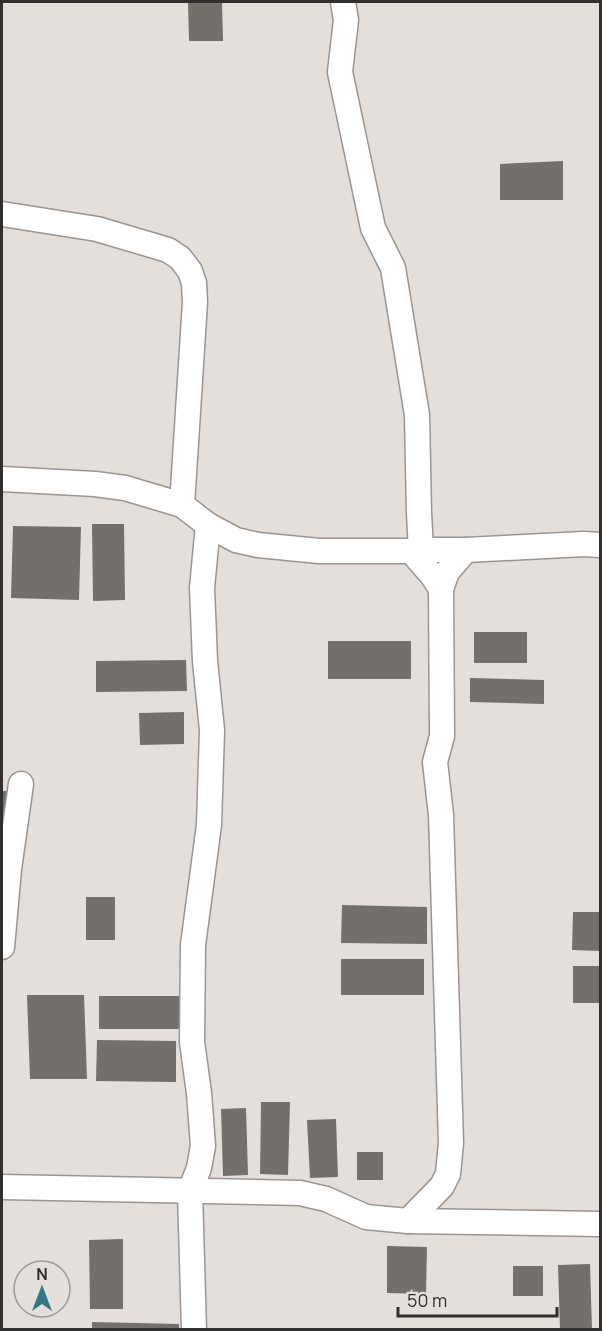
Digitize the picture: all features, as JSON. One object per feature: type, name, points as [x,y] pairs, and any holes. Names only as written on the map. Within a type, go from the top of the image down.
[{"type":"street","points":[[343,2],[346,20],[340,72],[373,228],[393,268],[417,415],[416,550],[441,589]]},
{"type":"street","points":[[2,214],[97,229],[168,250],[180,258],[190,271],[195,283],[195,302],[182,505]]},
{"type":"street","points":[[2,479],[95,484],[125,488],[182,505],[208,525],[236,540],[258,545],[319,551],[466,550],[600,545]]},
{"type":"street","points":[[194,1329],[190,1191],[199,1168],[203,1146],[192,1042],[193,945],[208,825],[212,730],[205,661],[202,588],[208,525]]},
{"type":"street","points":[[408,1221],[442,1185],[448,1174],[450,1143],[441,815],[435,762],[442,736],[441,589],[447,572],[466,550]]},
{"type":"street","points":[[2,947],[9,869],[21,784]]},
{"type":"street","points":[[2,1188],[300,1193],[326,1199],[366,1217],[408,1221],[600,1224]]},
{"type":"building","points":[[188,2],[222,2],[223,41],[189,41]]},
{"type":"building","points":[[563,161],[563,200],[500,200],[500,164]]},
{"type":"building","points":[[92,524],[124,524],[125,600],[93,601]]},
{"type":"building","points":[[13,526],[81,527],[79,600],[11,598]]},
{"type":"building","points":[[474,632],[527,632],[527,663],[474,663]]},
{"type":"building","points":[[328,641],[411,641],[411,679],[328,679]]},
{"type":"building","points":[[186,660],[187,691],[96,692],[96,661]]},
{"type":"building","points":[[470,678],[544,680],[544,704],[470,702]]},
{"type":"building","points":[[184,712],[184,744],[140,745],[139,713]]},
{"type":"building","points":[[2,791],[7,791],[7,825],[2,825]]},
{"type":"building","points":[[86,897],[115,897],[115,940],[86,940]]},
{"type":"building","points":[[342,905],[427,907],[427,944],[341,943]]},
{"type":"building","points":[[573,912],[600,912],[600,951],[572,950]]},
{"type":"building","points":[[341,959],[424,959],[424,995],[341,995]]},
{"type":"building","points":[[573,966],[600,966],[600,1003],[573,1003]]},
{"type":"building","points":[[27,995],[84,995],[87,1079],[30,1079]]},
{"type":"building","points":[[99,996],[181,996],[181,1029],[99,1029]]},
{"type":"building","points":[[97,1040],[176,1041],[176,1082],[96,1081]]},
{"type":"building","points":[[261,1102],[290,1102],[288,1175],[260,1174]]},
{"type":"building","points":[[246,1108],[248,1175],[223,1176],[221,1109]]},
{"type":"building","points":[[336,1119],[338,1177],[310,1178],[307,1120]]},
{"type":"building","points":[[357,1152],[383,1152],[383,1180],[357,1180]]},
{"type":"building","points":[[123,1239],[123,1309],[90,1309],[89,1240]]},
{"type":"building","points":[[387,1246],[427,1247],[426,1294],[387,1293]]},
{"type":"building","points":[[590,1264],[592,1330],[560,1330],[558,1265]]},
{"type":"building","points":[[513,1266],[543,1266],[543,1296],[513,1296]]},
{"type":"building","points":[[92,1322],[179,1324],[179,1330],[92,1330]]}]
